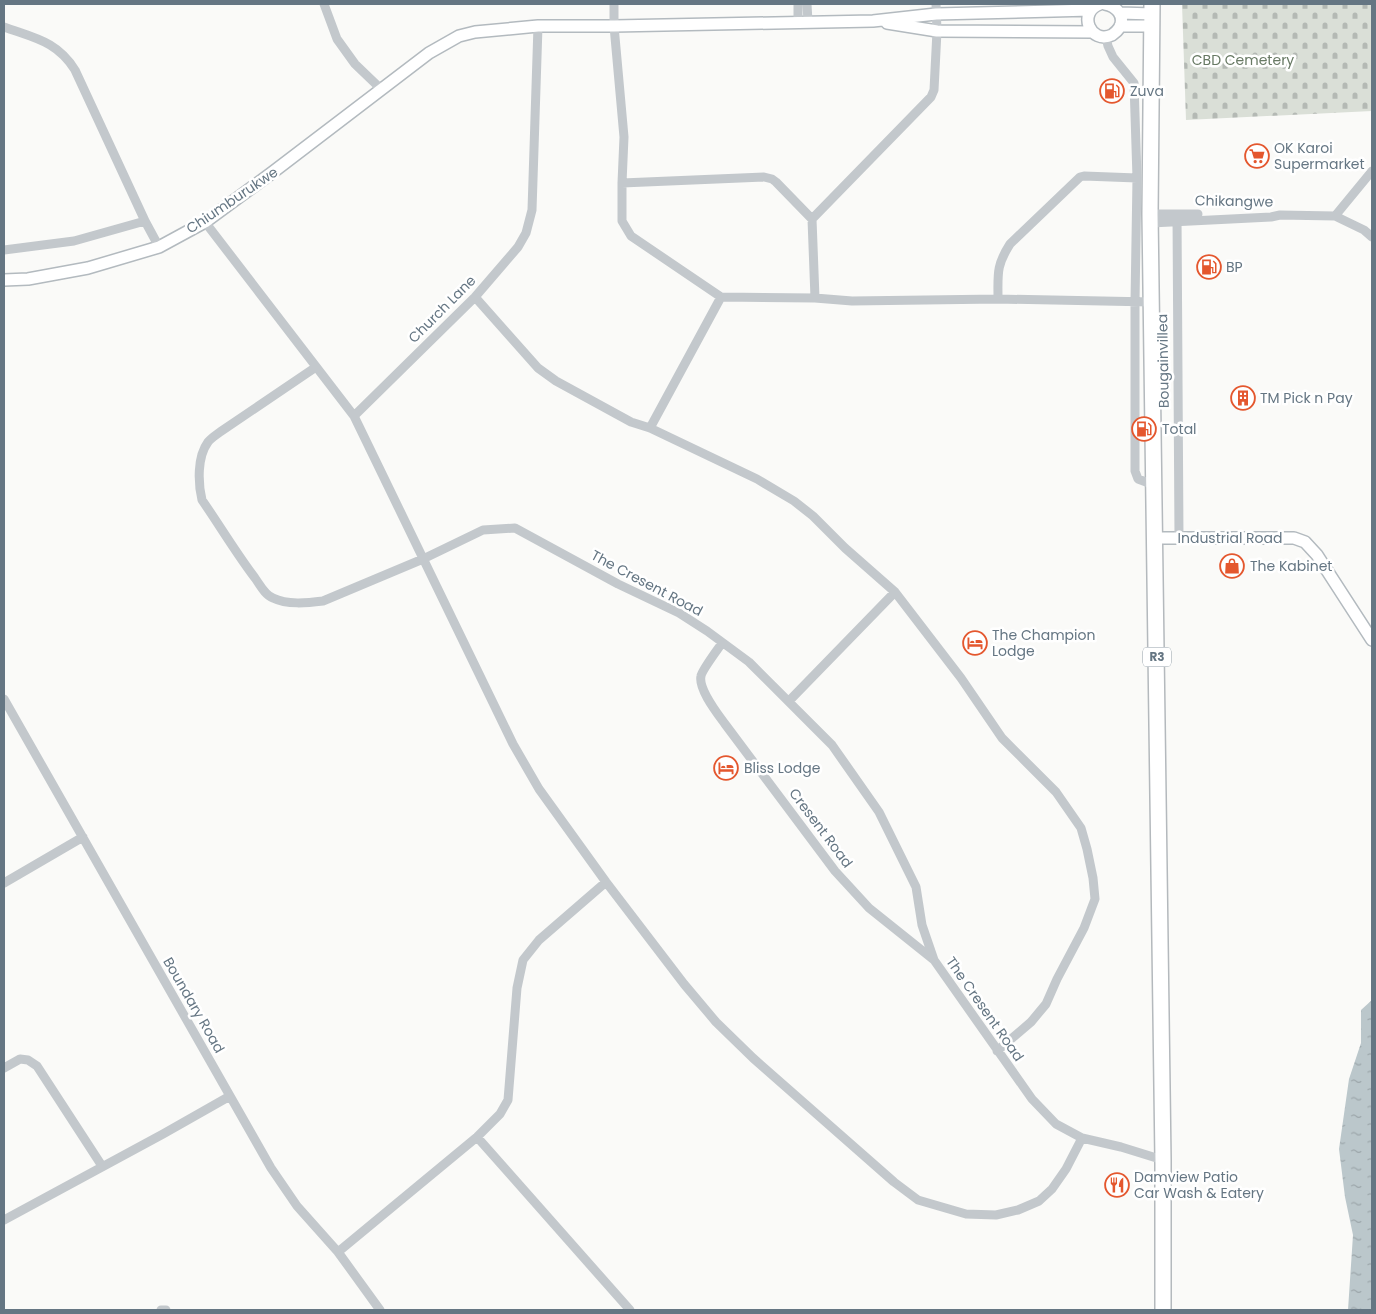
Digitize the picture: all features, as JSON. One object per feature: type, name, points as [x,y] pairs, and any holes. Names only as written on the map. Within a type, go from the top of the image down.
[{"type":"highway","name":"R3","points":[[1152,14],[1150,218],[1163,1160],[1163,1310]]},
{"type":"street","points":[[324,4],[337,39],[355,64],[381,89]]},
{"type":"street","points":[[614,4],[614,26],[624,137],[622,221],[632,236],[721,297],[815,298],[852,301],[998,299],[1152,302]]},
{"type":"street","points":[[798,4],[803,22]]},
{"type":"street","points":[[803,22],[807,4]]},
{"type":"street","points":[[1095,7],[1087,17],[1088,25],[1092,32],[1099,37],[1110,36],[1120,26],[1120,13],[1112,5],[1105,4]]},
{"type":"street","points":[[873,21],[936,9],[1006,12],[1095,7]]},
{"type":"street","points":[[812,219],[931,97],[934,90],[936,9]]},
{"type":"street","points":[[1005,32],[1006,12]]},
{"type":"street","points":[[1120,13],[1152,14]]},
{"type":"street","points":[[1120,26],[1152,14]]},
{"type":"street","points":[[873,21],[936,31],[1092,32]]},
{"type":"street","name":"Chiumburukwe","points":[[4,280],[28,279],[88,268],[159,246],[205,222],[429,53],[459,36],[475,32],[538,26],[873,21]]},
{"type":"street","name":"Church Lane","points":[[354,416],[476,297],[518,247],[526,233],[532,210],[538,26]]},
{"type":"street","points":[[4,27],[47,42],[60,50],[70,60],[145,221],[159,246]]},
{"type":"street","points":[[1106,37],[1113,57],[1134,83],[1137,178],[1135,471],[1138,479],[1154,486]]},
{"type":"street","points":[[1372,171],[1335,216],[1364,230],[1372,237]]},
{"type":"street","points":[[998,299],[998,270],[1002,256],[1010,244],[1080,177],[1137,178]]},
{"type":"street","points":[[622,183],[772,178],[812,219],[815,298]]},
{"type":"street","name":"Chikangwe","points":[[1150,218],[1272,212],[1280,215],[1335,216]]},
{"type":"street","name":"Bougainvillea","points":[[1177,218],[1179,538]]},
{"type":"street","points":[[4,250],[74,241],[145,221]]},
{"type":"street","points":[[205,222],[354,416],[512,744],[540,789],[606,882],[684,984],[716,1022],[753,1058],[894,1182],[918,1200],[943,1208],[966,1214],[996,1215],[1018,1210],[1039,1202],[1052,1189],[1066,1169],[1082,1138]]},
{"type":"street","points":[[476,297],[538,368],[556,381],[631,422],[650,428],[757,479],[794,501],[813,516],[845,548],[895,592],[961,678],[1002,738],[1056,792],[1081,828],[1093,878],[1095,899],[1084,928],[1046,1004],[1031,1022],[997,1051]]},
{"type":"street","points":[[650,428],[721,297]]},
{"type":"street","name":"The Cresent Road","points":[[316,367],[220,432],[208,443],[202,456],[200,473],[202,500],[264,592],[272,598],[286,602],[307,603],[323,601],[423,559],[483,530],[515,528],[618,584],[679,614],[707,631],[749,662],[832,744],[879,812],[916,888],[922,925],[934,960],[1032,1099],[1056,1124],[1082,1138],[1121,1147],[1163,1160]]},
{"type":"street","name":"Industrial Road","points":[[1155,538],[1294,538],[1305,542],[1317,555],[1372,640]]},
{"type":"street","points":[[789,701],[895,592]]},
{"type":"street","name":"Cresent Road","points":[[722,642],[701,675],[702,686],[709,700],[835,871],[870,908],[934,960]]},
{"type":"street","name":"Boundary Road","points":[[4,699],[271,1168],[296,1206],[338,1252],[380,1310]]},
{"type":"street","points":[[4,882],[83,837]]},
{"type":"street","points":[[338,1252],[477,1137],[500,1114],[508,1100],[517,988],[523,960],[539,940],[606,882]]},
{"type":"street","points":[[4,1068],[20,1059],[28,1060],[37,1066],[102,1166]]},
{"type":"street","points":[[4,1220],[230,1096]]},
{"type":"street","points":[[477,1137],[630,1310]]},
{"type":"street","points":[[161,1310],[166,1310]]},
{"type":"green space","name":"CBD Cemetery","points":[[1182,4],[1372,4],[1372,111],[1186,120]]},
{"type":"water","points":[[1372,1000],[1372,1310],[1348,1310],[1353,1235],[1345,1197],[1339,1149],[1349,1079],[1361,1043],[1361,1010]]},
{"type":"place","name":"Zuva","points":[[1112,91]]},
{"type":"place","name":"OK Karoi Supermarket","points":[[1257,156]]},
{"type":"place","name":"BP","points":[[1209,267]]},
{"type":"place","name":"TM Pick n Pay","points":[[1243,398]]},
{"type":"place","name":"Total","points":[[1144,429]]},
{"type":"place","name":"The Kabinet","points":[[1232,566]]},
{"type":"place","name":"The Champion Lodge","points":[[975,643]]},
{"type":"place","name":"Bliss Lodge","points":[[726,768]]},
{"type":"place","name":"Damview Patio Car Wash & Eatery","points":[[1117,1185]]}]
